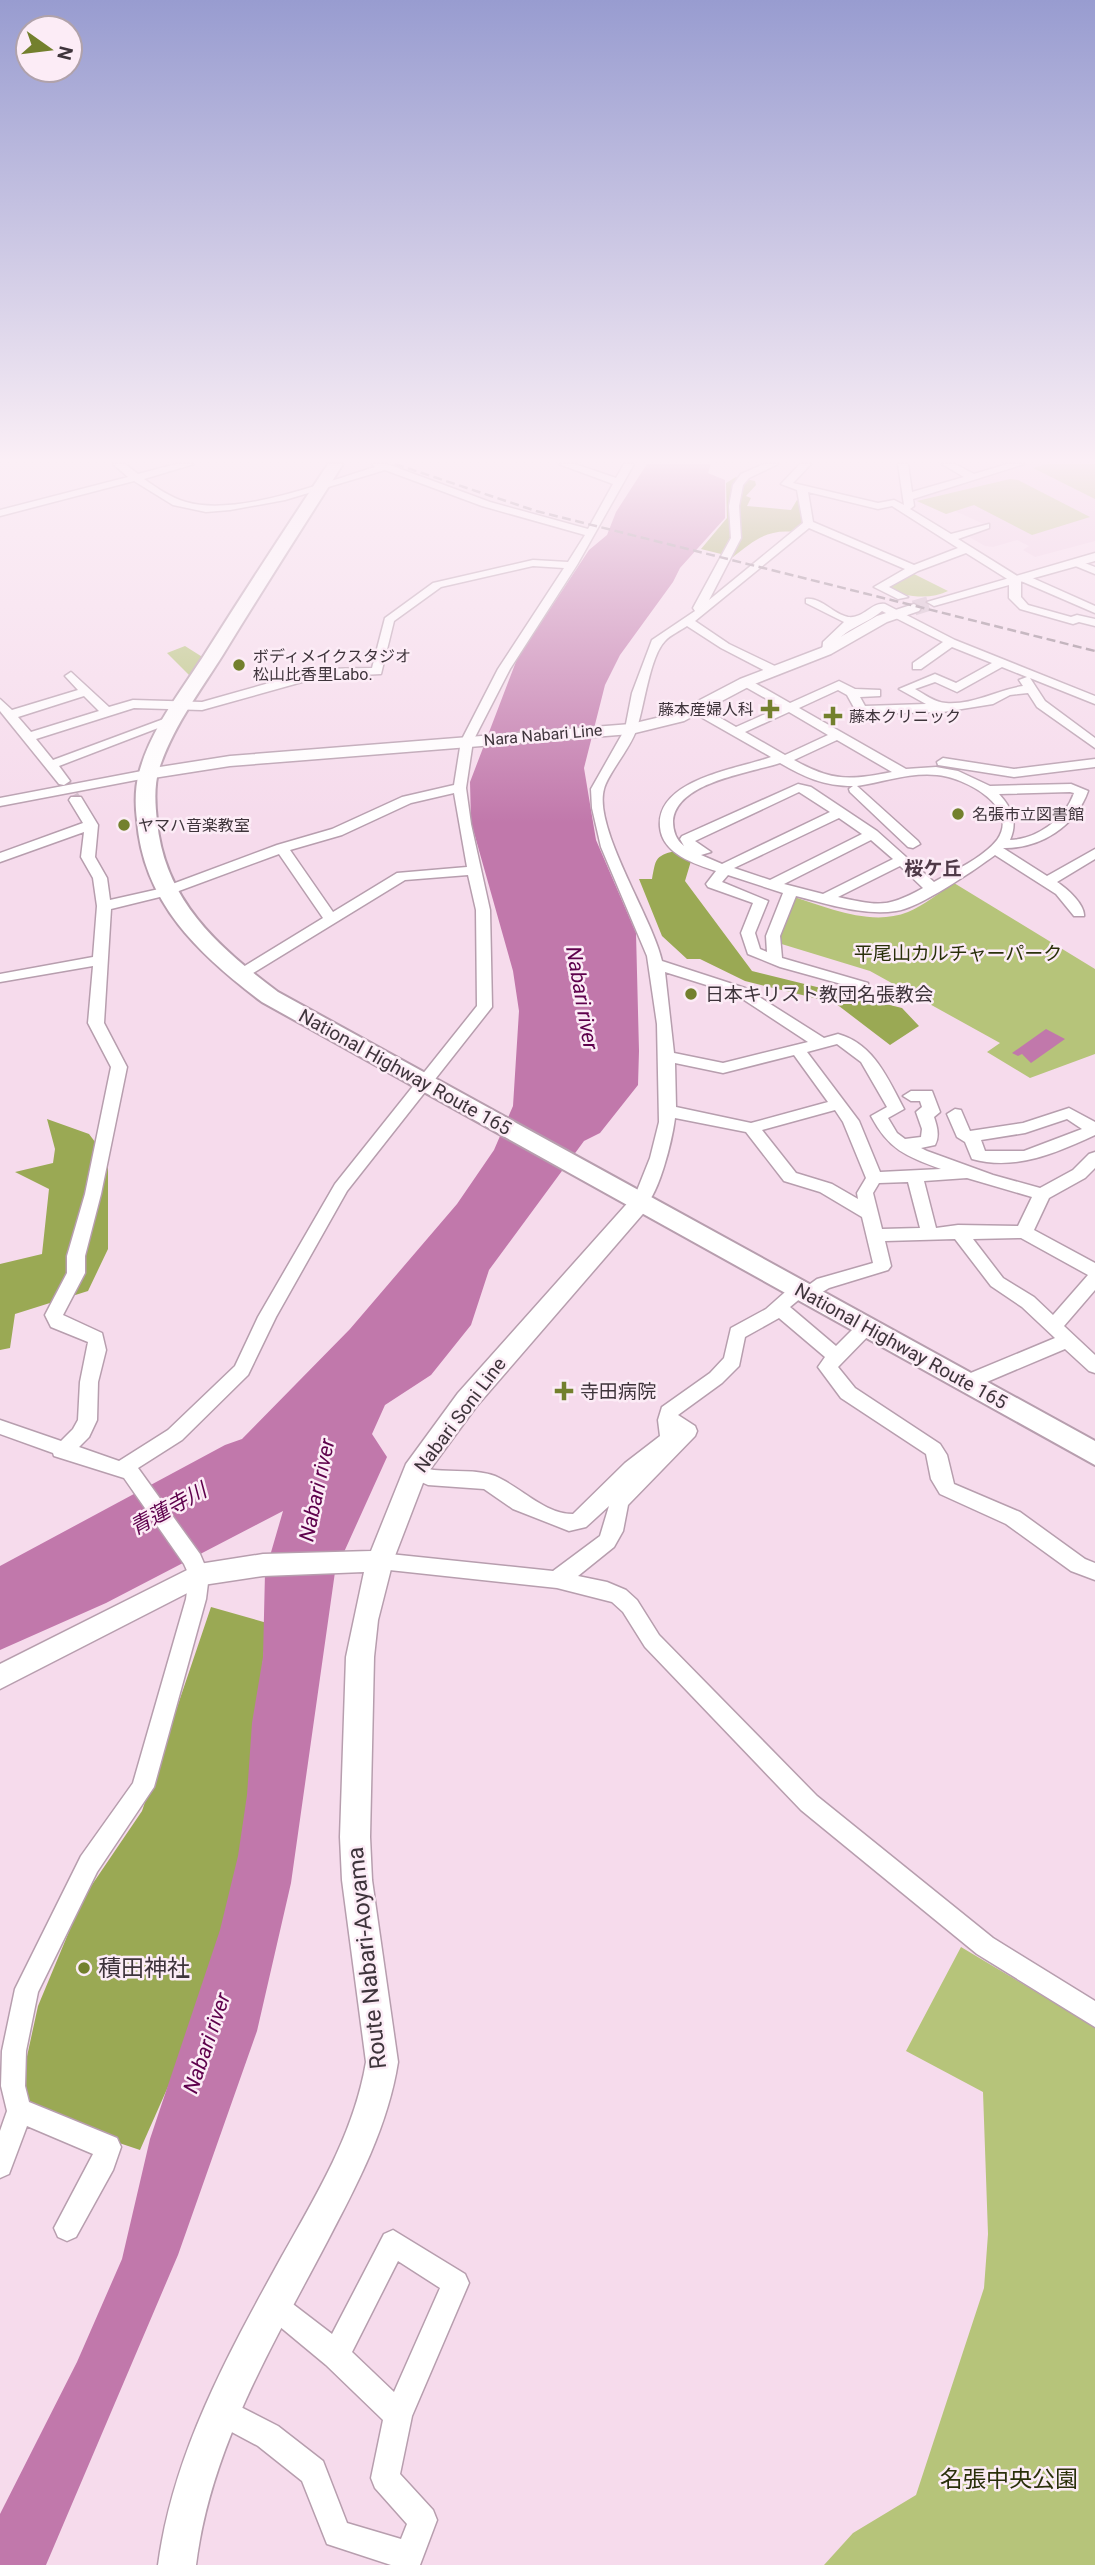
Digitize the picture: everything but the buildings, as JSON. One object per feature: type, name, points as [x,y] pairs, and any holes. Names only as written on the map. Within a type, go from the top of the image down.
[{"type":"highway","name":"National Highway Route 165","points":[[260,584],[178,713],[147,774],[146,831],[150,858],[163,892],[193,932],[240,975],[270,997],[634,1199],[796,1297],[867,1326],[1095,1454]]},
{"type":"main road","points":[[934,602],[1002,584]]},
{"type":"main road","name":"Nara Nabari Line","points":[[147,774],[230,761],[631,729],[663,723],[746,682],[826,651],[874,623],[906,611]]},
{"type":"main road","name":"Nabari Soni Line","points":[[365,1562],[415,1471],[500,1359],[582,1272],[634,1199]]},
{"type":"main road","points":[[0,1677],[196,1567],[365,1562]]},
{"type":"main road","name":"Route Nabari-Aoyama","points":[[177,2565],[178,2536],[192,2487],[223,2412],[356,2153],[378,2090],[382,2062],[357,1880],[355,1837],[360,1657],[365,1620],[365,1562]]},
{"type":"street","points":[[53,764],[178,713],[202,706],[319,673],[377,671],[389,620],[437,585],[443,584]]},
{"type":"street","points":[[127,1471],[175,1434],[242,1370],[267,1317],[341,1188],[485,1007],[483,910],[460,788],[477,716],[527,631],[559,584]]},
{"type":"street","points":[[690,619],[710,584]]},
{"type":"street","points":[[634,1199],[664,1135],[668,1111],[665,1056],[655,963],[650,944],[613,858],[597,793],[600,782],[617,759],[631,729],[638,693],[658,640],[690,619],[734,584]]},
{"type":"street","points":[[810,601],[823,610],[853,620],[863,619],[881,606],[901,597],[880,587],[884,584]]},
{"type":"street","points":[[1018,584],[1016,598],[1024,607],[1066,619],[1095,622]]},
{"type":"street","points":[[1032,584],[1090,605]]},
{"type":"street","points":[[1066,619],[1090,605]]},
{"type":"street","points":[[881,606],[906,611],[951,642],[1095,700]]},
{"type":"street","points":[[690,619],[730,649],[775,671]]},
{"type":"street","points":[[826,651],[827,644],[853,620]]},
{"type":"street","points":[[917,666],[951,642]]},
{"type":"street","points":[[957,688],[1001,662]]},
{"type":"street","points":[[1021,670],[1041,704],[1095,744]]},
{"type":"street","points":[[71,676],[107,712]]},
{"type":"street","points":[[943,708],[905,689],[935,678],[984,701]]},
{"type":"street","points":[[746,682],[839,734],[900,769],[949,773],[988,790],[1081,790],[1071,813],[1060,822],[1021,844],[998,847],[932,888],[898,907],[886,910],[822,900],[676,847],[667,830],[670,807],[690,791],[734,772],[783,759],[839,734]]},
{"type":"street","points":[[736,732],[839,685],[852,693],[861,710],[943,708],[984,701],[1007,692],[1030,688]]},
{"type":"street","points":[[0,727],[86,691]]},
{"type":"street","points":[[852,693],[876,693]]},
{"type":"street","points":[[0,703],[53,764],[64,781]]},
{"type":"street","points":[[29,737],[137,703],[178,713]]},
{"type":"street","points":[[696,709],[820,779],[854,786],[913,844]]},
{"type":"street","points":[[727,867],[690,845],[687,839],[798,788],[833,793],[900,769],[908,762],[945,762],[1014,773],[1095,763]]},
{"type":"street","points":[[0,802],[147,774]]},
{"type":"street","points":[[104,906],[163,892],[282,848],[337,832],[407,800],[460,788]]},
{"type":"street","points":[[806,790],[872,834],[932,888]]},
{"type":"street","points":[[988,790],[1007,815],[1007,830],[998,847]]},
{"type":"street","points":[[61,1451],[82,1432],[86,1423],[89,1382],[98,1352],[96,1338],[57,1322],[54,1315],[76,1273],[76,1256],[93,1194],[119,1067],[96,1023],[104,906],[100,878],[88,857],[91,825],[76,800]]},
{"type":"street","points":[[839,813],[727,867],[713,884],[761,901],[748,936],[753,951],[863,986]]},
{"type":"street","points":[[0,858],[91,825]]},
{"type":"street","points":[[773,884],[872,834]]},
{"type":"street","points":[[998,847],[1048,882],[1071,901],[1079,913]]},
{"type":"street","points":[[282,848],[331,920]]},
{"type":"street","points":[[1048,882],[1095,853]]},
{"type":"street","points":[[822,900],[902,860]]},
{"type":"street","points":[[240,975],[402,876],[474,870]]},
{"type":"street","points":[[775,960],[773,936],[790,890]]},
{"type":"street","points":[[0,978],[101,960]]},
{"type":"street","points":[[655,963],[718,986],[740,991],[821,1043]]},
{"type":"street","points":[[665,1056],[723,1068],[838,1039],[866,1054],[896,1109],[879,1116],[891,1139],[1005,1186],[1042,1194]]},
{"type":"street","points":[[799,1051],[851,1121],[874,1178]]},
{"type":"street","points":[[903,1145],[929,1141],[930,1129],[924,1112],[932,1112],[926,1095],[911,1096]]},
{"type":"street","points":[[668,1111],[751,1128],[839,1104]]},
{"type":"street","points":[[963,1137],[1025,1128],[1069,1113],[1095,1129]]},
{"type":"street","points":[[954,1114],[963,1137],[978,1155],[1016,1159],[1043,1152],[1095,1129]]},
{"type":"street","points":[[751,1128],[790,1178],[826,1188],[869,1213]]},
{"type":"street","points":[[1024,1232],[1042,1194],[1079,1174],[1095,1158]]},
{"type":"street","points":[[874,1178],[976,1173]]},
{"type":"street","points":[[915,1176],[929,1232]]},
{"type":"street","points":[[415,1471],[428,1477],[486,1480],[520,1503],[555,1519],[569,1523],[579,1521],[620,1484],[632,1468],[669,1440],[667,1420],[674,1408],[716,1378],[733,1361],[737,1333],[823,1283],[882,1266],[865,1193],[874,1178]]},
{"type":"street","points":[[873,1235],[958,1231],[1024,1232],[1095,1271]]},
{"type":"street","points":[[958,1231],[997,1282],[1028,1302],[1095,1366]]},
{"type":"street","points":[[1054,1327],[1095,1278]]},
{"type":"street","points":[[796,1297],[787,1317],[837,1356]]},
{"type":"street","points":[[867,1326],[827,1367],[848,1393],[933,1449],[937,1455],[941,1479],[947,1489],[1013,1518],[1078,1565],[1095,1572]]},
{"type":"street","points":[[968,1382],[1066,1341]]},
{"type":"street","points":[[557,1580],[577,1563],[603,1547],[613,1533],[616,1510],[622,1497],[678,1445],[688,1430],[667,1420]]},
{"type":"street","points":[[0,1427],[61,1451],[127,1471],[196,1567],[185,1638],[143,1787],[89,1864],[24,1997],[13,2083],[13,2094],[20,2111],[0,2165]]},
{"type":"street","points":[[365,1562],[557,1580],[607,1590],[619,1596],[629,1606],[652,1641],[809,1803],[985,1946],[1095,2015]]},
{"type":"street","points":[[20,2111],[108,2147],[104,2161],[67,2228]]},
{"type":"street","points":[[223,2412],[268,2436],[313,2472],[337,2534],[409,2556],[423,2520],[385,2478],[398,2415],[456,2283],[393,2243],[336,2355]]},
{"type":"street","points":[[276,2307],[336,2355],[398,2415]]},
{"type":"green space","points":[[891,584],[933,584],[948,591],[932,596],[916,596],[884,588]]},
{"type":"green space","points":[[185,646],[204,658],[190,676],[167,653]]},
{"type":"green space","points":[[675,851],[691,861],[685,881],[752,971],[902,1008],[919,1026],[890,1045],[835,1003],[745,981],[700,959],[687,959],[662,936],[639,879],[652,879],[657,860]]},
{"type":"green space","name":"平尾山カルチャーパーク","points":[[954,883],[1095,969],[1095,1054],[1030,1078],[987,1052],[1000,1043],[870,971],[775,942],[791,896],[849,914],[894,916],[908,912]]},
{"type":"green space","points":[[47,1119],[89,1134],[108,1159],[108,1249],[88,1291],[15,1314],[10,1348],[0,1350],[0,1264],[42,1254],[49,1189],[15,1172],[53,1163],[55,1149]]},
{"type":"green space","points":[[211,1607],[267,1623],[233,1940],[140,2150],[36,2115],[19,2093],[38,2006],[83,1898],[142,1811]]},
{"type":"green space","name":"名張中央公園","points":[[961,1947],[1095,2027],[1095,2565],[824,2565],[853,2533],[916,2495],[984,2288],[988,2234],[983,2092],[906,2051]]},
{"type":"water","points":[[567,584],[672,584],[620,655],[605,685],[584,768],[596,840],[636,933],[638,1085],[600,1133],[584,1141],[489,1270],[471,1325],[431,1375],[385,1405],[372,1434],[387,1457],[335,1572],[291,1883],[257,2031],[178,2255],[46,2565],[0,2565],[0,2514],[77,2362],[122,2259],[150,2139],[220,1930],[238,1856],[247,1795],[252,1723],[263,1657],[265,1573],[283,1511],[106,1603],[0,1650],[0,1566],[225,1445],[242,1439],[350,1329],[457,1204],[494,1150],[513,1106],[519,1011],[513,971],[471,822],[470,782],[517,659]]},
{"type":"water","points":[[1046,1029],[1065,1039],[1031,1063],[1022,1054],[1018,1056],[1012,1053]]},
{"type":"tunnel","points":[[914,608],[934,602]]},
{"type":"tunnel","points":[[64,781],[76,800]]},
{"type":"railway","points":[[826,584],[1095,651]]},
{"type":"place","name":"ボディメイクスタジオ 松山比香里Labo.","points":[[239,665]]},
{"type":"place","name":"藤本産婦人科","points":[[770,709]]},
{"type":"place","name":"藤本クリニック","points":[[833,716]]},
{"type":"place","name":"名張市立図書館","points":[[958,814]]},
{"type":"place","name":"ヤマハ音楽教室","points":[[124,825]]},
{"type":"place","name":"日本キリスト教団名張教会","points":[[691,994]]},
{"type":"place","name":"寺田病院","points":[[564,1391]]},
{"type":"place","name":"積田神社","points":[[84,1968]]},
{"type":"district","name":"桜ケ丘","points":[[933,868]]},
{"type":"water label","name":"Nabari river","points":[[582,998]]},
{"type":"water label","name":"Nabari river","points":[[317,1490]]},
{"type":"water label","name":"青蓮寺川","points":[[168,1509]]},
{"type":"water label","name":"Nabari river","points":[[207,2043]]}]
